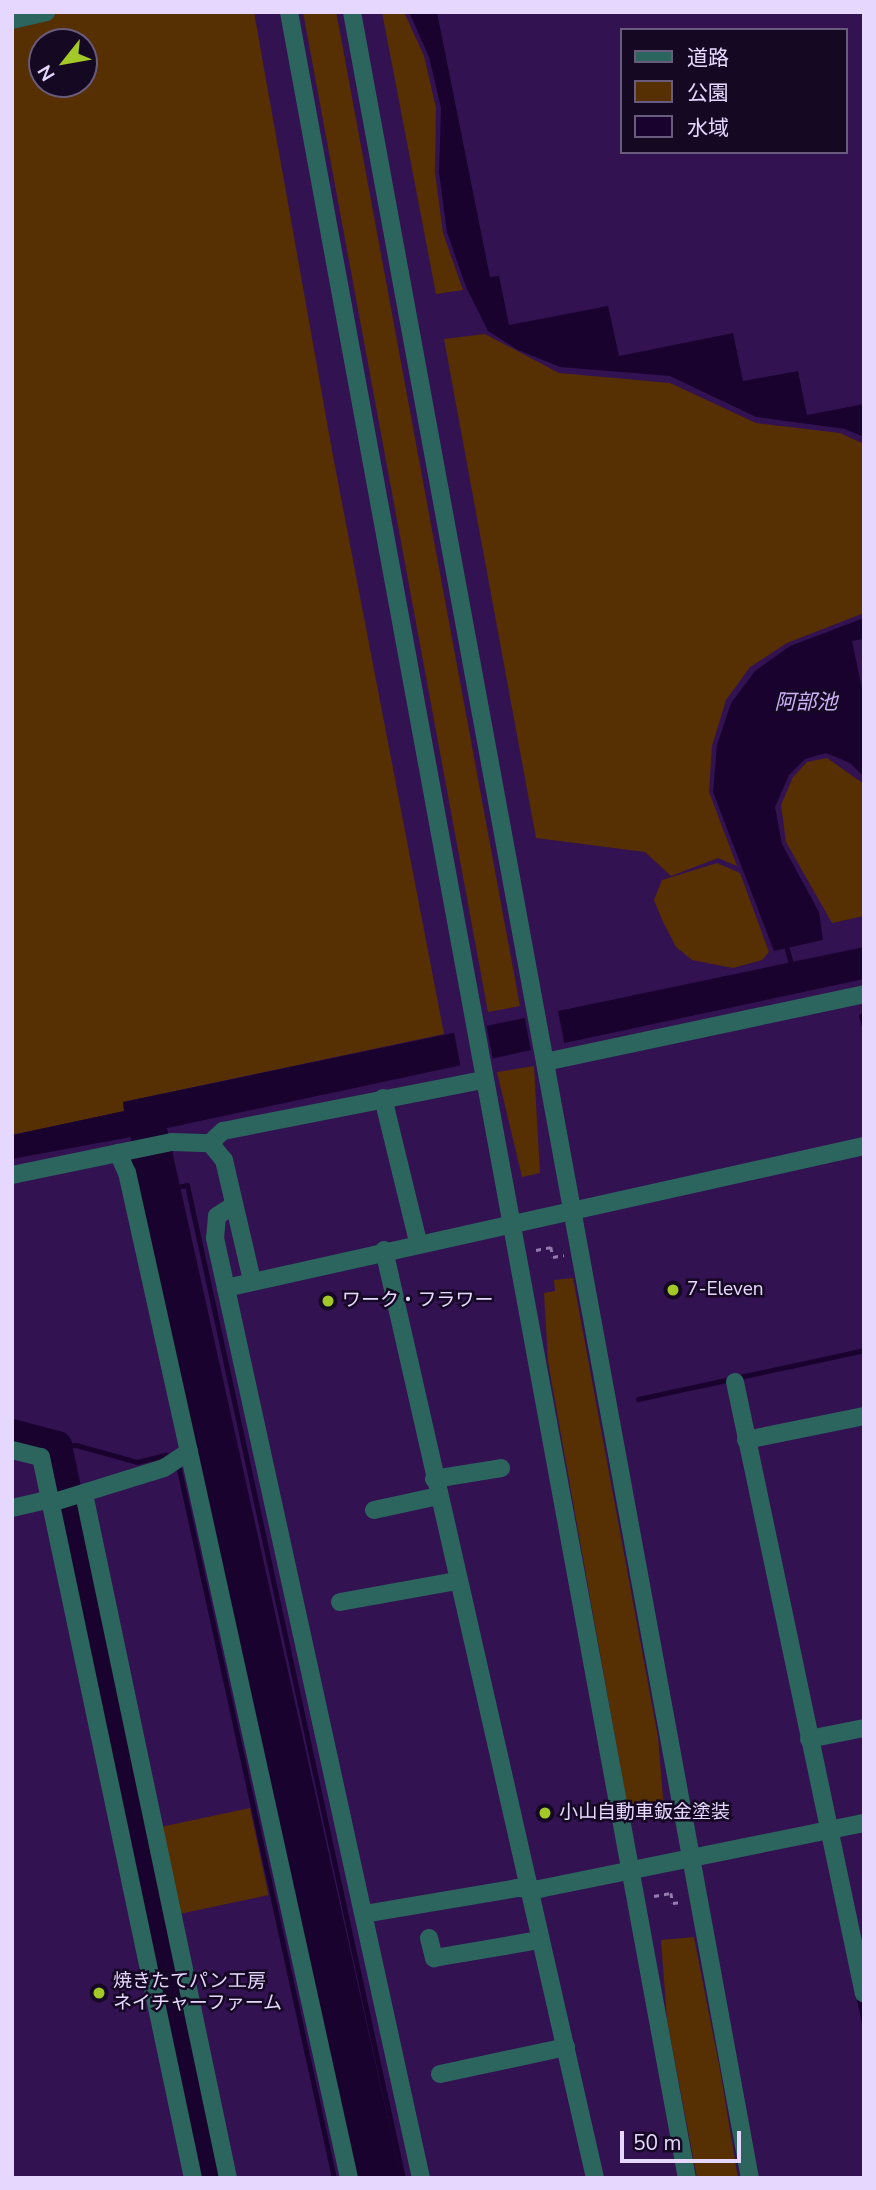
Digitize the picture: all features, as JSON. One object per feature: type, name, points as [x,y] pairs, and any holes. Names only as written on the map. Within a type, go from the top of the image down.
[{"type":"street","points":[[12,19],[46,12]]},
{"type":"street","points":[[289,12],[687,2178]]},
{"type":"street","points":[[352,12],[750,2178]]},
{"type":"street","points":[[545,1058],[864,994]]},
{"type":"street","points":[[12,1175],[172,1142],[210,1143],[223,1131],[483,1074]]},
{"type":"street","points":[[383,1098],[418,1242]]},
{"type":"street","points":[[210,1143],[224,1160],[252,1280]]},
{"type":"street","points":[[226,1288],[418,1242],[513,1224],[864,1146]]},
{"type":"street","points":[[125,1151],[179,1459],[349,2178]]},
{"type":"street","points":[[234,1205],[215,1223],[226,1288],[421,2178]]},
{"type":"street","points":[[384,1250],[526,1888],[596,2178]]},
{"type":"street","points":[[734,1382],[828,1830],[859,1947],[864,1994]]},
{"type":"street","points":[[746,1440],[864,1416]]},
{"type":"street","points":[[12,1450],[41,1457],[53,1501],[193,2178]]},
{"type":"street","points":[[12,1508],[81,1495],[179,1459]]},
{"type":"street","points":[[374,1510],[500,1468]]},
{"type":"street","points":[[81,1495],[228,2178]]},
{"type":"street","points":[[340,1602],[457,1581]]},
{"type":"street","points":[[809,1739],[864,1728]]},
{"type":"street","points":[[364,1914],[630,1871],[864,1823]]},
{"type":"street","points":[[429,1938],[433,1958],[539,1940]]},
{"type":"street","points":[[440,2074],[566,2047]]},
{"type":"path","points":[[536,1250],[551,1247],[553,1257],[571,1254]]},
{"type":"path","points":[[654,1896],[671,1893],[673,1903],[692,1900]]},
{"type":"green space","points":[[12,12],[254,12],[333,456],[444,1034],[123,1102],[125,1111],[12,1135]]},
{"type":"green space","points":[[303,12],[336,12],[520,1006],[488,1012]]},
{"type":"green space","points":[[382,12],[404,12],[424,56],[436,108],[435,172],[443,233],[463,290],[436,294]]},
{"type":"green space","points":[[485,334],[559,373],[670,383],[756,423],[840,433],[864,444],[864,613],[787,643],[750,667],[726,700],[712,746],[709,792],[737,866],[718,858],[671,876],[645,852],[536,838],[444,339]]},
{"type":"green space","points":[[827,758],[864,784],[864,916],[832,923],[786,842],[781,805],[793,777],[807,762]]},
{"type":"green space","points":[[717,863],[740,873],[769,952],[762,960],[733,968],[692,960],[676,947],[663,922],[654,900],[662,880]]},
{"type":"green space","points":[[534,1066],[540,1173],[522,1177],[497,1072]]},
{"type":"green space","points":[[573,1278],[658,1737],[664,1809],[629,1816],[548,1362],[544,1293],[555,1291],[554,1280]]},
{"type":"green space","points":[[250,1808],[269,1895],[177,1915],[158,1828]]},
{"type":"green space","points":[[694,1937],[738,2178],[697,2178],[667,2020],[661,1940]]},
{"type":"water","points":[[409,12],[437,12],[490,277],[499,276],[509,325],[608,306],[619,356],[733,333],[743,381],[798,371],[807,415],[864,404],[864,437],[845,429],[756,417],[670,376],[560,367],[518,350],[488,331],[466,287],[447,232],[439,173],[441,108],[429,57]]},
{"type":"water","name":"阿部池","points":[[864,618],[864,639],[852,641],[864,698],[864,777],[850,763],[826,753],[805,759],[789,775],[775,807],[782,844],[819,912],[823,940],[774,951],[713,792],[717,745],[731,703],[755,671],[790,646]]},
{"type":"water","points":[[864,947],[864,979],[167,1128],[401,2178],[356,2178],[130,1156],[131,1137],[12,1159],[12,1135],[124,1111],[123,1102]]},
{"type":"pier","points":[[557,1006],[565,1046],[531,1053],[524,1012]]},
{"type":"pier","points":[[486,1024],[493,1061],[461,1068],[454,1030]]},
{"type":"waterway","points":[[787,949],[792,968]]},
{"type":"waterway","points":[[861,1016],[864,1026]]},
{"type":"waterway","points":[[177,1187],[187,1185],[403,2178]]},
{"type":"waterway","points":[[638,1399],[864,1350]]},
{"type":"waterway","points":[[12,1434],[57,1446],[214,2178]]},
{"type":"waterway","points":[[57,1446],[76,1445],[137,1462],[166,1455],[179,1469],[334,2178]]},
{"type":"waterway","points":[[858,1995],[864,2023]]},
{"type":"place","name":"7-Eleven","points":[[673,1290]]},
{"type":"place","name":"ワーク・フラワー","points":[[328,1301]]},
{"type":"place","name":"小山自動車鈑金塗装","points":[[545,1813]]},
{"type":"place","name":"焼きたてパン工房 ネイチャーファーム","points":[[99,1993]]}]
